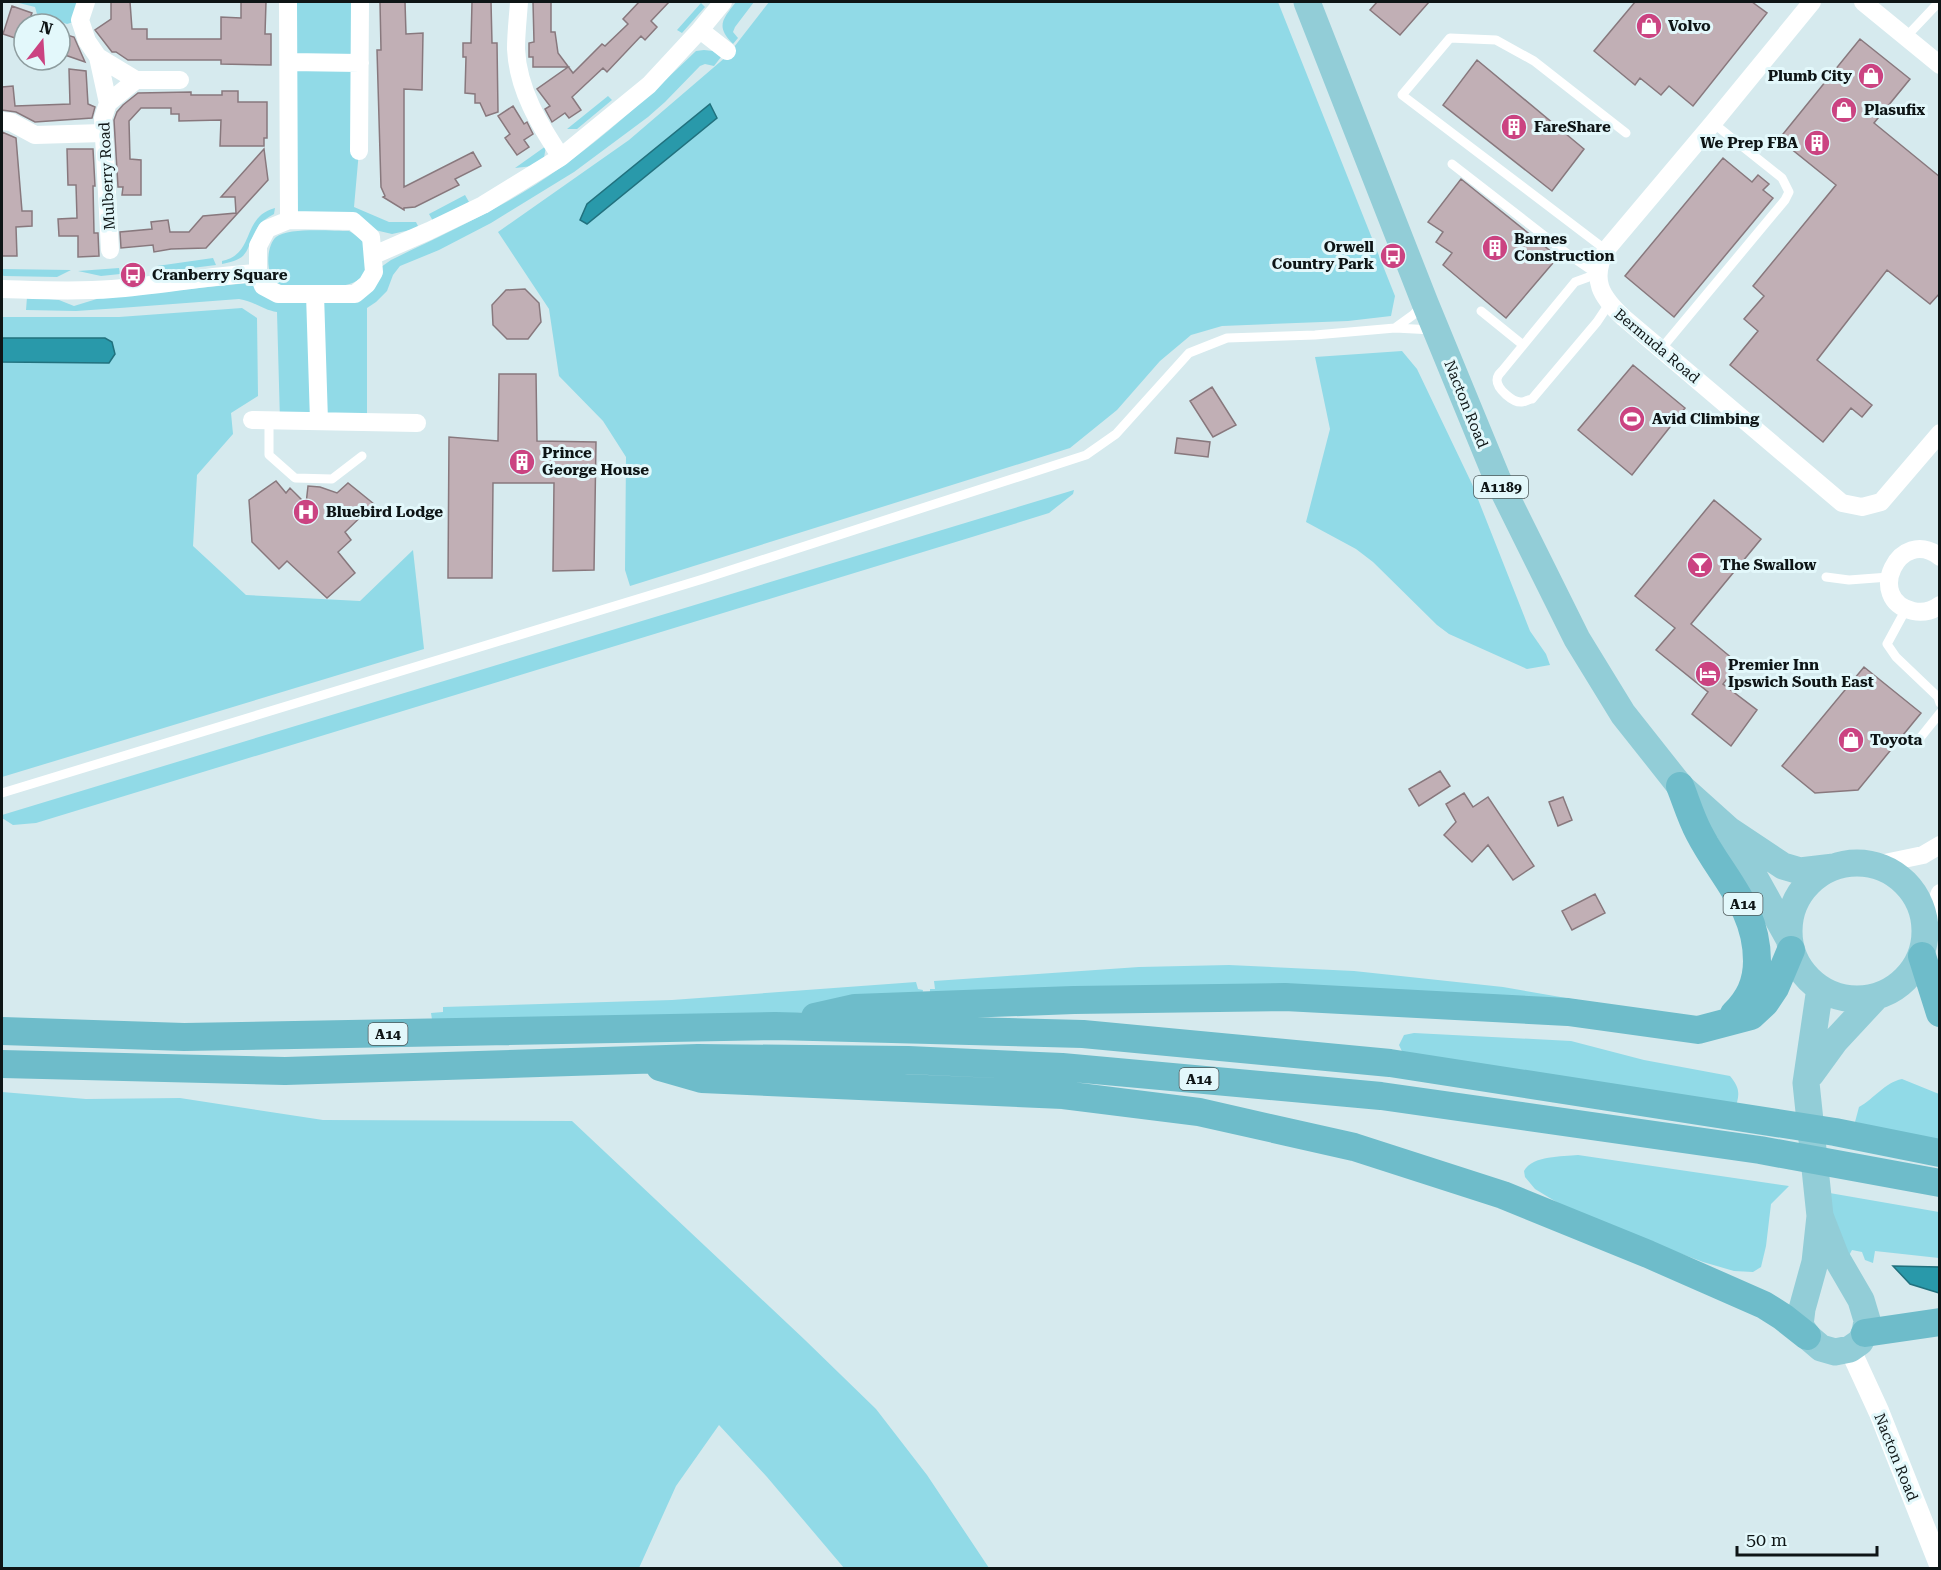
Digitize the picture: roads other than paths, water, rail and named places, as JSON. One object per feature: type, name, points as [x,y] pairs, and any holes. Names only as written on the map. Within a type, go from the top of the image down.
[{"type":"highway","name":"A14","points":[[1680,786],[1699,833],[1743,903],[1752,922],[1757,945],[1757,968],[1753,990],[1743,1005],[1724,1024]]},
{"type":"highway","name":"A14","points":[[775,1026],[855,1008],[1074,1000],[1285,997],[1568,1012],[1698,1030],[1750,1016],[1765,1003],[1775,988],[1790,944]]},
{"type":"highway","points":[[1922,956],[1940,1012]]},
{"type":"highway","name":"A14","points":[[2,1031],[184,1037],[775,1026],[1083,1034],[1390,1063],[1835,1132],[1940,1153]]},
{"type":"highway","name":"A14","points":[[2,1064],[285,1071],[698,1058],[838,1059],[1062,1067],[1381,1096],[1760,1150],[1940,1183]]},
{"type":"highway","name":"A14","points":[[635,1060],[702,1078],[1063,1095],[1199,1112],[1354,1147],[1503,1195],[1648,1254],[1764,1305],[1807,1336]]},
{"type":"highway","points":[[1857,1341],[1940,1322]]},
{"type":"main road","name":"Nacton Road","points":[[1307,2],[1425,303],[1497,478],[1578,639],[1623,714],[1680,786],[1729,830],[1783,866],[1800,871],[1834,867]]},
{"type":"main road","name":"Nacton Road","points":[[1729,830],[1790,944]]},
{"type":"main road","points":[[1806,1083],[1822,1057],[1875,998],[1900,985],[1909,977],[1922,956],[1926,927],[1923,910],[1911,889],[1892,872],[1875,865],[1856,863],[1834,867],[1815,877],[1800,894],[1790,916],[1790,944],[1795,961],[1806,976],[1820,988],[1843,998],[1855,1000],[1875,998]]},
{"type":"main road","points":[[1820,988],[1806,1083],[1820,1216],[1815,1262],[1800,1325],[1807,1336],[1821,1348],[1835,1352],[1857,1341],[1867,1320],[1861,1300],[1836,1257],[1820,1216]]},
{"type":"street","name":"Mulberry Road","points":[[86,2],[80,20],[87,41],[98,57],[108,103],[103,118],[103,133],[110,250]]},
{"type":"street","points":[[288,2],[289,220]]},
{"type":"street","points":[[359,151],[360,2]]},
{"type":"street","points":[[519,2],[516,50],[523,89],[543,130],[561,157]]},
{"type":"street","points":[[374,255],[483,205],[561,157],[649,85],[723,2]]},
{"type":"street","points":[[1597,274],[1598,265],[1606,250],[1812,2]]},
{"type":"street","points":[[1863,2],[1940,64]]},
{"type":"street","points":[[700,30],[727,51]]},
{"type":"street","name":"Mulberry Road","points":[[98,57],[136,80],[108,103]]},
{"type":"street","points":[[289,62],[360,63]]},
{"type":"street","points":[[136,80],[180,80]]},
{"type":"street","points":[[2,121],[11,122],[35,135],[103,133]]},
{"type":"street","points":[[289,220],[353,221],[371,237],[374,272],[368,284],[355,294],[278,294],[263,286],[258,273],[258,246],[267,229],[289,220]]},
{"type":"street","points":[[2,289],[77,291],[113,289],[221,275],[258,273]]},
{"type":"street","name":"Bermuda Road","points":[[1597,274],[1599,287],[1609,304],[1842,503],[1862,507],[1881,502],[1940,433]]},
{"type":"street","points":[[315,294],[319,422]]},
{"type":"street","points":[[261,420],[417,423]]},
{"type":"street","points":[[1940,557],[1927,551],[1917,550],[1907,553],[1894,564],[1889,577],[1892,595],[1906,609],[1926,612],[1940,605]]},
{"type":"street","points":[[1875,865],[1923,855],[1940,845]]},
{"type":"street","points":[[1926,927],[1940,893]]},
{"type":"street","name":"Nacton Road","points":[[1857,1341],[1879,1412],[1940,1566]]},
{"type":"lane","points":[[1906,37],[1939,2]]},
{"type":"lane","points":[[1606,250],[1402,95],[1450,38],[1496,40],[1534,61],[1626,133]]},
{"type":"lane","points":[[1661,348],[1785,200],[1788,192],[1782,178],[1713,123]]},
{"type":"lane","points":[[1452,164],[1597,274]]},
{"type":"lane","points":[[1597,274],[1575,282],[1498,376],[1498,384],[1509,398],[1523,402],[1532,399],[1597,322],[1609,304]]},
{"type":"lane","points":[[1395,328],[1425,303]]},
{"type":"lane","points":[[1481,311],[1523,345]]},
{"type":"lane","points":[[2,793],[704,579],[1086,454],[1116,434],[1189,354],[1227,338],[1315,336],[1395,328],[1436,330]]},
{"type":"lane","points":[[261,420],[269,455],[295,477],[332,479],[362,456]]},
{"type":"lane","points":[[1826,577],[1849,580],[1889,577]]},
{"type":"lane","points":[[1906,609],[1887,644],[1896,657],[1938,697],[1940,703]]},
{"type":"lane","points":[[1916,743],[1940,713]]},
{"type":"place","name":"Volvo","points":[[1649,26]]},
{"type":"place","name":"Plumb City","points":[[1871,76]]},
{"type":"place","name":"Plasufix","points":[[1844,110]]},
{"type":"place","name":"FareShare","points":[[1514,127]]},
{"type":"place","name":"We Prep FBA","points":[[1817,143]]},
{"type":"place","name":"Barnes Construction","points":[[1495,248]]},
{"type":"place","name":"Orwell Country Park","points":[[1393,256]]},
{"type":"place","name":"Cranberry Square","points":[[133,275]]},
{"type":"place","name":"Avid Climbing","points":[[1632,419]]},
{"type":"place","name":"Prince George House","points":[[522,462]]},
{"type":"place","name":"Bluebird Lodge","points":[[306,512]]},
{"type":"place","name":"The Swallow","points":[[1700,565]]},
{"type":"place","name":"Premier Inn Ipswich South East","points":[[1708,674]]},
{"type":"place","name":"Toyota","points":[[1851,740]]}]
